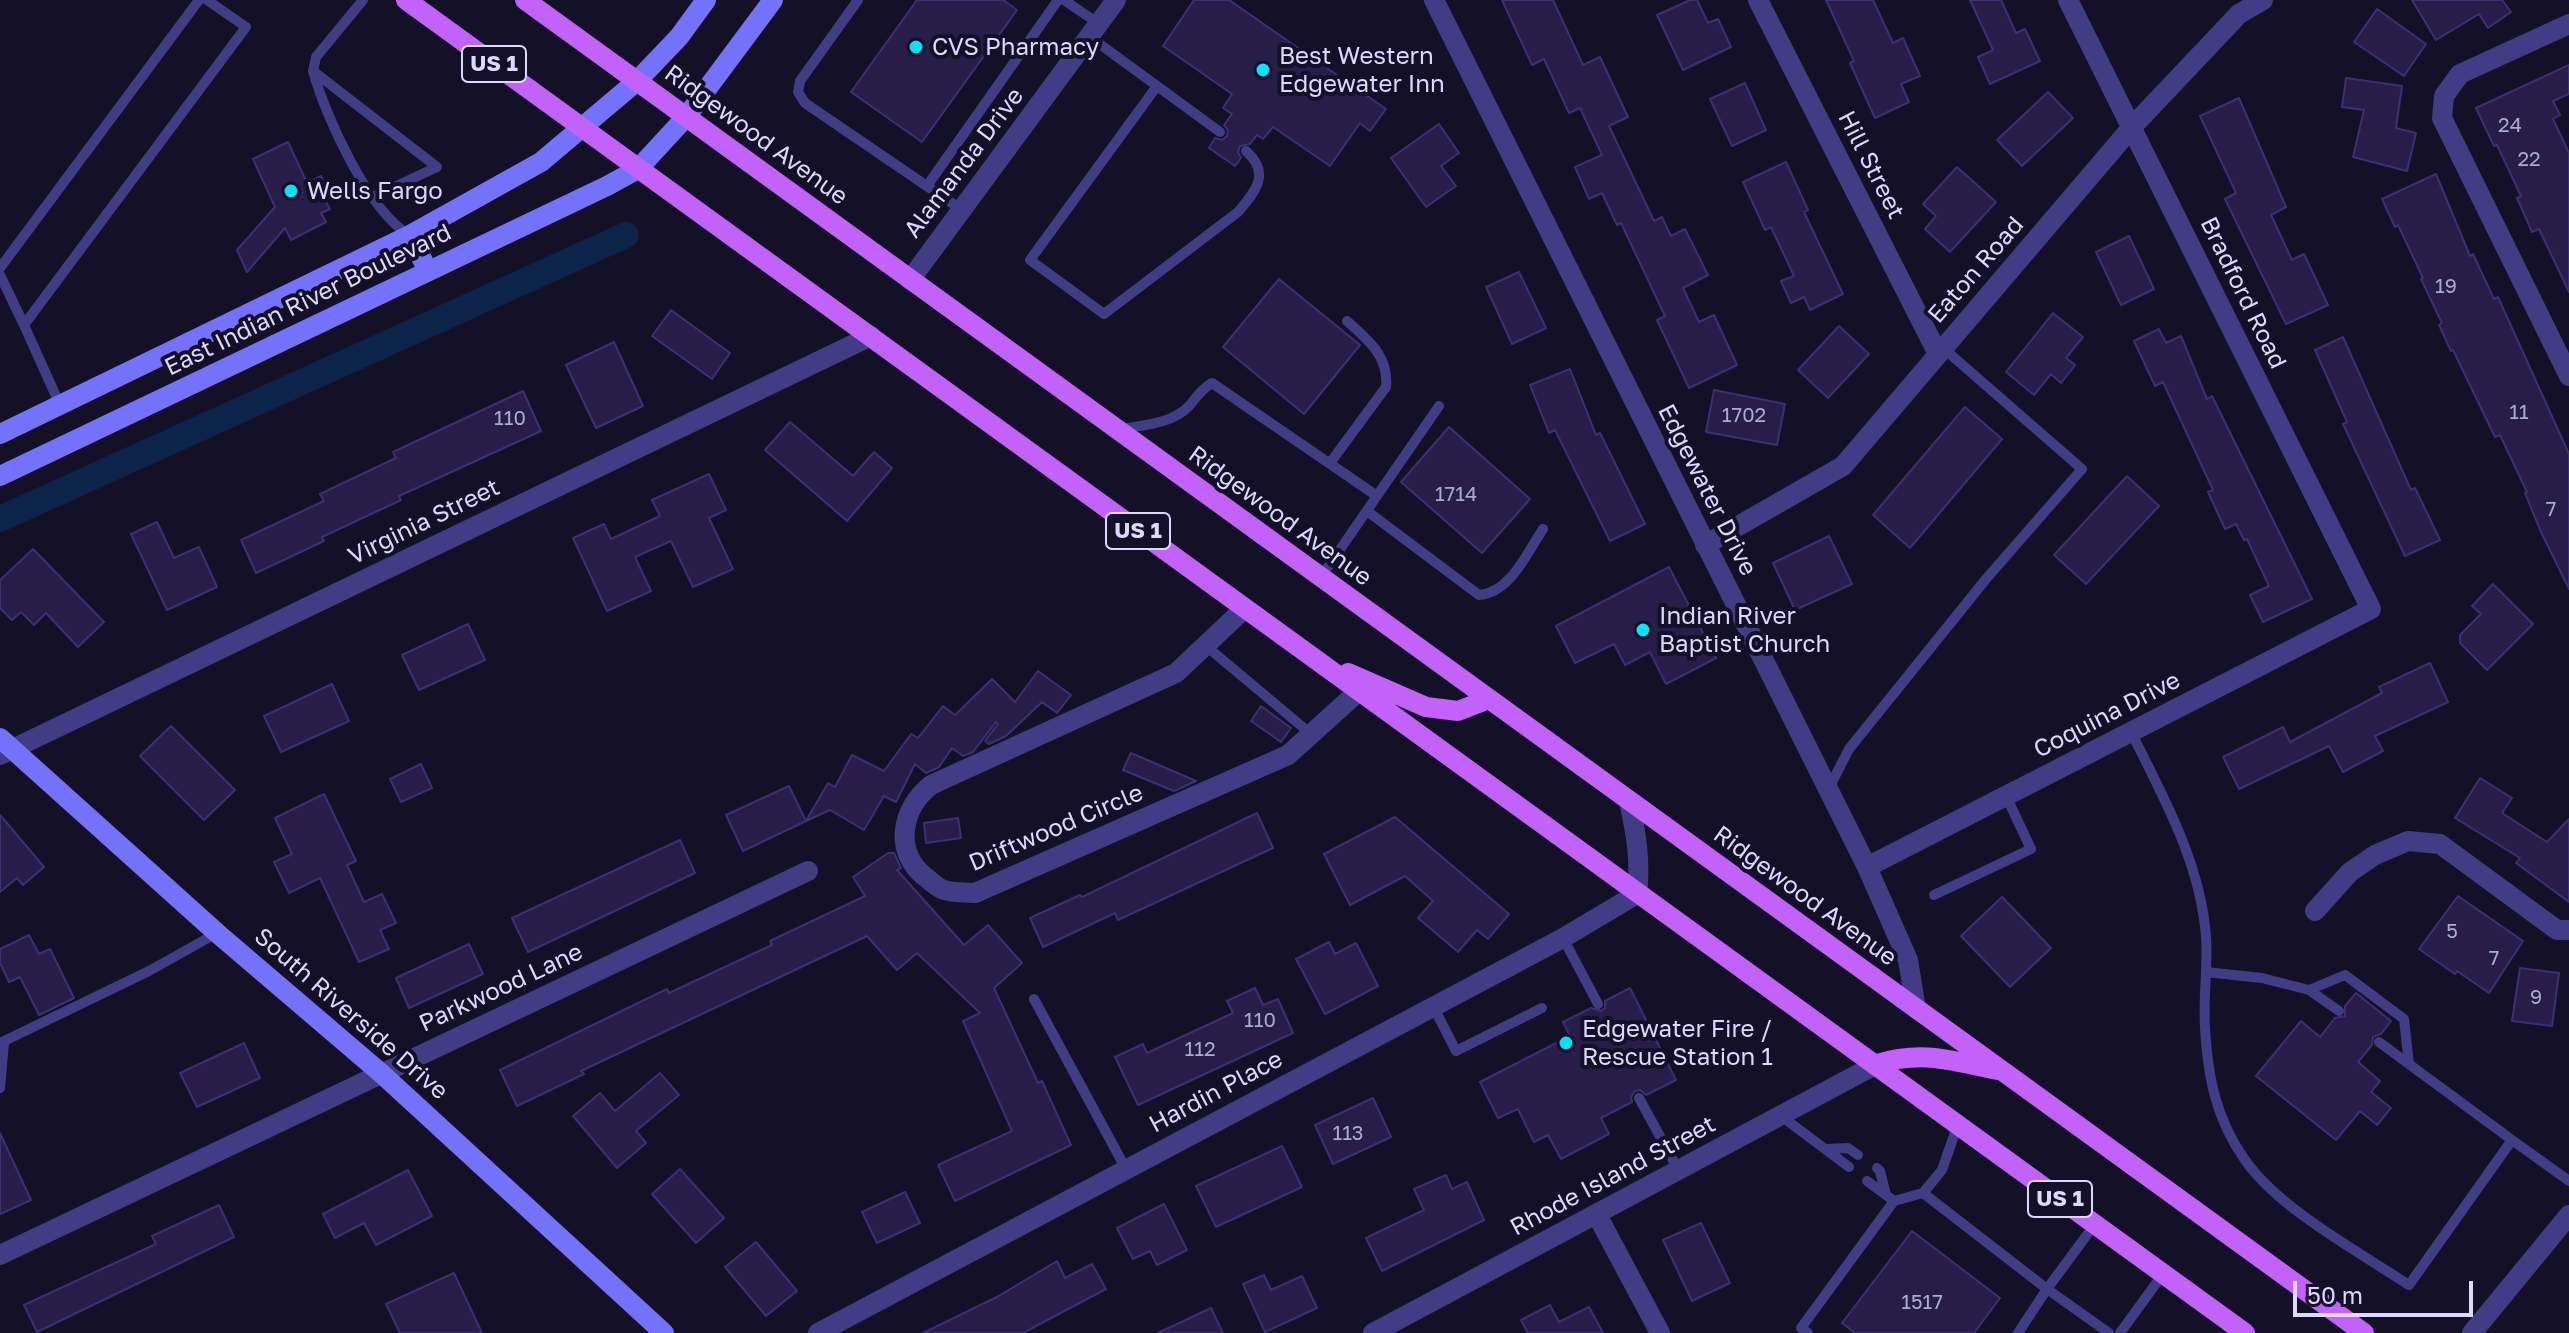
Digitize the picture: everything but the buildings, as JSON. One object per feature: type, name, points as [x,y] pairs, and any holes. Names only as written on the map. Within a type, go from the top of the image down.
[{"type":"main road","name":"US 1","points":[[406,0],[2245,1333]]},
{"type":"main road","name":"Ridgewood Avenue","points":[[525,0],[2364,1333]]},
{"type":"main road","points":[[1318,661],[1426,707],[1458,711],[1489,699]]},
{"type":"main road","name":"Ridgewood Avenue","points":[[1877,1064],[1904,1056],[1925,1055],[2005,1072]]},
{"type":"street","name":"East Indian River Boulevard","points":[[0,434],[410,235],[541,162],[637,81],[679,37],[706,0]]},
{"type":"street","name":"East Indian River Boulevard","points":[[0,476],[638,169],[686,117],[773,0]]},
{"type":"street","name":"Alamanda Drive","points":[[910,280],[1116,0]]},
{"type":"street","name":"Edgewater Drive","points":[[1434,0],[1867,867],[1908,960],[1916,1009]]},
{"type":"street","name":"Hill Street","points":[[1758,0],[1940,351]]},
{"type":"street","name":"Bradford Road","points":[[2068,0],[2371,609]]},
{"type":"street","name":"Eaton Road","points":[[1705,545],[1843,466],[2132,127],[2239,14],[2263,0]]},
{"type":"street","points":[[2569,24],[2460,74],[2444,96],[2442,118],[2569,376]]},
{"type":"street","points":[[410,235],[428,271]]},
{"type":"street","name":"Virginia Street","points":[[4,747],[871,336]]},
{"type":"street","name":"Driftwood Circle","points":[[1244,609],[1176,673],[931,785],[918,795],[906,819],[904,841],[913,866],[941,890],[975,893],[1288,755],[1359,691]]},
{"type":"street","name":"Coquina Drive","points":[[1867,867],[2371,609]]},
{"type":"street","name":"South Riverside Drive","points":[[4,747],[382,1074],[664,1333]]},
{"type":"street","points":[[1629,801],[1638,842],[1640,872],[1637,894]]},
{"type":"street","points":[[2315,911],[2350,872],[2375,855],[2408,841],[2440,844],[2557,930],[2569,930]]},
{"type":"street","name":"Parkwood Lane","points":[[0,1255],[808,871]]},
{"type":"street","name":"Hardin Place","points":[[818,1333],[1563,938],[1637,894]]},
{"type":"street","name":"Rhode Island Street","points":[[1373,1333],[1877,1064]]},
{"type":"street","points":[[1597,1215],[1660,1333]]},
{"type":"street","points":[[2472,1333],[2569,1215]]},
{"type":"lane","points":[[0,268],[199,0]]},
{"type":"lane","points":[[24,325],[246,27],[207,0]]},
{"type":"lane","points":[[363,0],[316,57],[313,71],[352,164],[390,220],[410,235]]},
{"type":"lane","points":[[858,0],[800,81],[798,92],[805,103],[962,210]]},
{"type":"lane","points":[[927,186],[1061,0],[1157,86],[1220,132]]},
{"type":"lane","points":[[313,71],[437,167],[373,197]]},
{"type":"lane","points":[[1157,86],[1030,260],[1042,269],[1104,314],[1238,212],[1255,193],[1260,174],[1257,160],[1246,151]]},
{"type":"lane","points":[[0,275],[60,405]]},
{"type":"lane","points":[[1330,463],[1386,387],[1387,374],[1375,346],[1347,321]]},
{"type":"lane","points":[[1828,790],[1849,749],[1986,579],[2082,469],[1940,351]]},
{"type":"lane","points":[[1117,430],[1176,416],[1189,406],[1204,387],[1212,383],[1377,496]]},
{"type":"lane","points":[[1321,577],[1439,406]]},
{"type":"lane","points":[[1367,511],[1479,595],[1502,589],[1543,529]]},
{"type":"lane","points":[[1206,646],[1311,734]]},
{"type":"lane","points":[[2131,732],[2171,813],[2197,885],[2206,936],[2204,1027],[2214,1100],[2246,1162],[2283,1199],[2409,1285],[2512,1140]]},
{"type":"lane","points":[[1934,895],[2031,849],[2006,796]]},
{"type":"lane","points":[[0,1088],[2,1043],[149,971],[217,933]]},
{"type":"lane","points":[[1563,938],[1598,1004]]},
{"type":"lane","points":[[2206,972],[2262,978],[2309,990],[2339,1011]]},
{"type":"lane","points":[[2309,990],[2345,975],[2404,1019],[2409,1064]]},
{"type":"lane","points":[[1034,999],[1126,1169]]},
{"type":"lane","points":[[1433,1006],[1456,1051],[1542,1008]]},
{"type":"lane","points":[[2379,1042],[2569,1181]]},
{"type":"lane","points":[[1639,1098],[1679,1171]]},
{"type":"lane","points":[[1781,1116],[1849,1167]]},
{"type":"lane","points":[[1867,1181],[1890,1198],[1923,1193],[1942,1170],[1958,1124]]},
{"type":"lane","points":[[1826,1149],[1848,1148],[1858,1155]]},
{"type":"lane","points":[[1877,1168],[1890,1198]]},
{"type":"lane","points":[[1923,1193],[2109,1333]]},
{"type":"lane","points":[[1808,1333],[1801,1328],[1890,1198]]},
{"type":"lane","points":[[2018,1333],[2095,1224]]},
{"type":"lane","points":[[2120,1333],[2163,1274]]},
{"type":"waterway","points":[[0,519],[626,235]]},
{"type":"place","name":"CVS Pharmacy","points":[[916,47]]},
{"type":"place","name":"Best Western Edgewater Inn","points":[[1263,70]]},
{"type":"place","name":"Wells Fargo","points":[[291,191]]},
{"type":"place","name":"Indian River Baptist Church","points":[[1643,630]]},
{"type":"place","name":"Edgewater Fire / Rescue Station 1","points":[[1566,1043]]}]
